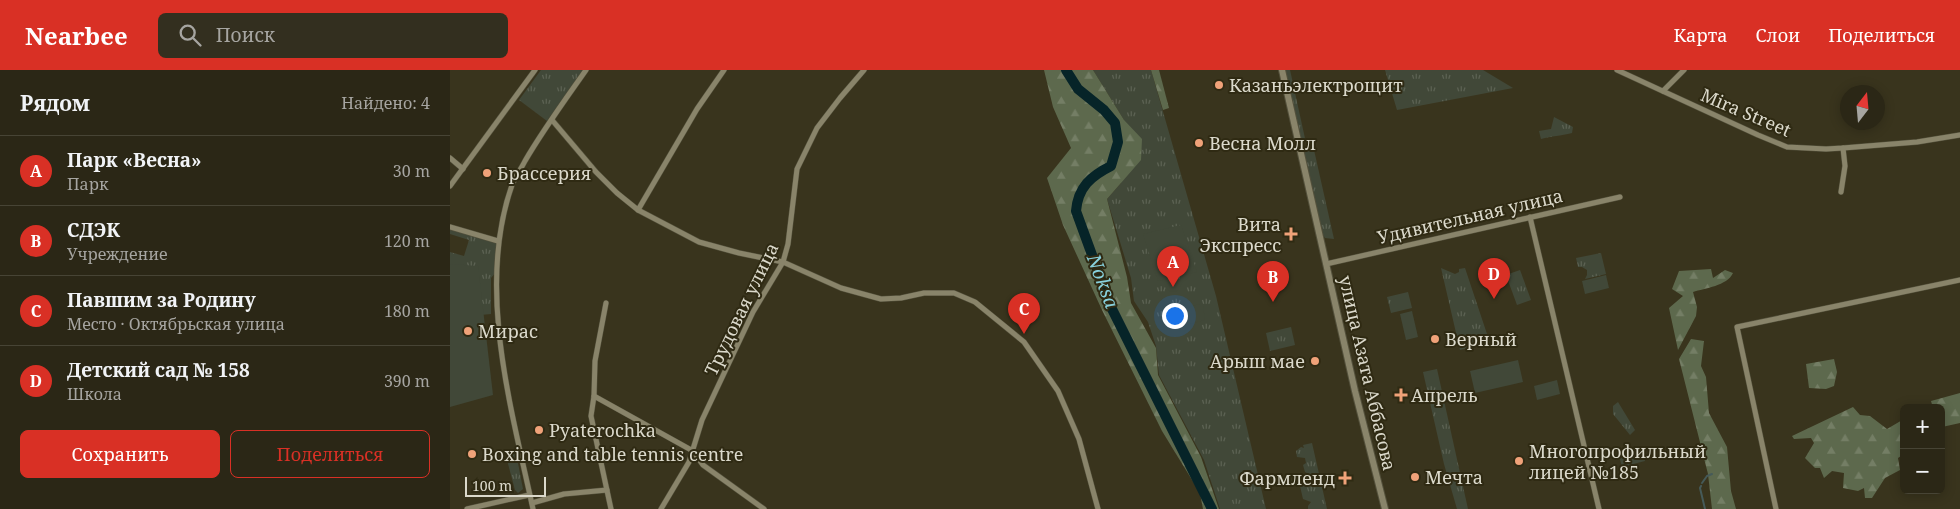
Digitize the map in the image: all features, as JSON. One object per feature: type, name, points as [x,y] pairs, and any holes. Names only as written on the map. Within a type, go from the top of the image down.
[{"type":"street","points":[[450,186],[535,70]]},
{"type":"street","points":[[586,70],[534,146],[513,183],[498,241],[498,323],[508,396],[532,506],[564,494],[607,490]]},
{"type":"street","points":[[638,210],[697,109],[724,70]]},
{"type":"street","name":"Трудовая улица","points":[[661,509],[689,462],[702,420],[741,336],[770,281],[783,262],[788,244],[797,168],[817,128],[864,70]]},
{"type":"street","name":"улица Азата Аббасова","points":[[1282,70],[1354,391],[1385,509]]},
{"type":"street","name":"Mira Street","points":[[1617,70],[1787,147],[1842,148],[1917,142],[1960,135]]},
{"type":"street","points":[[1663,91],[1684,70]]},
{"type":"street","points":[[552,120],[603,181],[638,210],[699,242],[783,262],[841,288],[880,300],[901,298],[924,292],[954,293],[975,302],[1024,342],[1058,391],[1079,439],[1098,509]]},
{"type":"street","points":[[1841,192],[1845,166],[1842,148]]},
{"type":"street","points":[[450,158],[463,169]]},
{"type":"street","name":"Удивительная улица","points":[[1326,264],[1620,197]]},
{"type":"street","points":[[1530,217],[1600,509]]},
{"type":"street","points":[[450,227],[498,241]]},
{"type":"street","points":[[1776,509],[1736,326],[1960,280]]},
{"type":"street","points":[[606,302],[595,362],[594,396],[591,416],[611,509]]},
{"type":"street","points":[[594,396],[693,451],[703,465],[764,509]]},
{"type":"street","points":[[467,509],[529,495]]},
{"type":"green space","points":[[541,70],[583,70],[547,121],[519,100]]},
{"type":"green space","points":[[1044,70],[1093,70],[1124,120],[1142,139],[1141,160],[1107,199],[1127,277],[1131,303],[1156,348],[1158,375],[1201,457],[1219,509],[1203,509],[1200,493],[1162,431],[1102,310],[1063,225],[1047,178],[1071,148],[1053,107]]},
{"type":"green space","points":[[1093,70],[1151,70],[1216,296],[1266,509],[1220,509],[1204,460],[1159,375],[1156,346],[1148,322],[1134,301],[1131,278],[1107,199],[1121,183],[1124,120]]},
{"type":"green space","points":[[1151,70],[1159,70],[1169,108],[1163,110]]},
{"type":"green space","points":[[1285,70],[1290,70],[1306,143],[1300,138]]},
{"type":"green space","points":[[1385,70],[1483,70],[1513,88],[1397,110]]},
{"type":"green space","points":[[1554,117],[1573,127],[1572,133],[1541,139],[1539,131],[1551,129]]},
{"type":"green space","points":[[1314,150],[1334,239],[1325,238],[1322,233],[1305,156],[1305,152]]},
{"type":"green space","points":[[1181,225],[1197,272],[1158,281],[1143,234]]},
{"type":"green space","points":[[450,229],[496,242],[496,272],[491,278],[491,314],[480,315],[450,266],[450,252],[464,256],[469,240],[450,234]]},
{"type":"green space","points":[[1601,253],[1606,274],[1585,279],[1587,270],[1578,267],[1576,258]]},
{"type":"green space","name":"Мирас","points":[[450,264],[478,266],[493,395],[450,407]]},
{"type":"green space","points":[[1441,268],[1455,274],[1459,272],[1459,269],[1465,268],[1490,343],[1460,350]]},
{"type":"green space","points":[[1711,269],[1713,278],[1725,270],[1733,273],[1721,284],[1693,292],[1697,307],[1696,316],[1678,350],[1669,308],[1683,296],[1672,289],[1679,271]]},
{"type":"green space","points":[[1520,270],[1531,300],[1517,305],[1506,275]]},
{"type":"green space","points":[[1606,275],[1609,288],[1585,294],[1582,281]]},
{"type":"green space","points":[[1408,292],[1412,308],[1391,313],[1387,297]]},
{"type":"green space","points":[[1200,304],[1203,306],[1205,320],[1178,327],[1174,326],[1171,315],[1173,311]]},
{"type":"green space","points":[[1412,311],[1418,337],[1406,340],[1400,314]]},
{"type":"green space","points":[[1291,327],[1295,345],[1270,351],[1266,333]]},
{"type":"green space","points":[[1691,339],[1704,341],[1701,366],[1706,377],[1709,413],[1727,447],[1731,491],[1736,509],[1712,509],[1708,474],[1679,359]]},
{"type":"green space","points":[[1834,359],[1837,372],[1834,386],[1826,389],[1809,388],[1806,364]]},
{"type":"green space","points":[[1518,360],[1523,382],[1475,393],[1470,371]]},
{"type":"green space","points":[[1437,369],[1468,509],[1457,509],[1444,464],[1423,372]]},
{"type":"green space","points":[[1557,380],[1560,394],[1537,400],[1534,386]]},
{"type":"green space","points":[[1960,393],[1960,423],[1945,426],[1945,404],[1932,404],[1931,401]]},
{"type":"green space","points":[[1618,402],[1635,430],[1630,435],[1613,414],[1613,406]]},
{"type":"green space","points":[[1853,407],[1860,415],[1870,416],[1887,429],[1900,421],[1900,457],[1898,458],[1900,470],[1885,478],[1872,498],[1865,498],[1864,488],[1858,491],[1843,488],[1844,473],[1832,471],[1824,478],[1820,468],[1815,468],[1805,458],[1814,443],[1811,438],[1794,439],[1792,436]]},
{"type":"green space","points":[[1312,443],[1327,509],[1308,509],[1311,502],[1303,499],[1300,486],[1311,478],[1305,472],[1303,465],[1306,463],[1305,458],[1297,457],[1296,451],[1301,447],[1304,448],[1303,445]]},
{"type":"green space","points":[[1642,450],[1645,461],[1622,467],[1619,456]]},
{"type":"green space","points":[[516,453],[523,489],[518,493],[515,490],[507,460],[510,455]]},
{"type":"waterway","name":"Noksa","points":[[1066,70],[1078,89],[1104,110],[1115,123],[1118,142],[1111,166],[1097,174],[1087,183],[1080,195],[1076,211],[1111,307],[1212,509]]},
{"type":"waterway","points":[[1702,483],[1707,476],[1712,474]]},
{"type":"waterway","points":[[1701,486],[1705,509]]},
{"type":"place","name":"Казаньэлектрощит","points":[[1219,85]]},
{"type":"place","name":"Весна Молл","points":[[1199,143]]},
{"type":"place","name":"Брассерия","points":[[487,173]]},
{"type":"place","name":"Вита Экспресс","points":[[1291,234]]},
{"type":"place","name":"Парк «Весна»","points":[[1173,287]]},
{"type":"place","name":"Детский сад № 158","points":[[1494,299]]},
{"type":"place","name":"СДЭК","points":[[1273,302]]},
{"type":"place","name":"Мирас","points":[[468,331]]},
{"type":"place","name":"Павшим за Родину","points":[[1024,334]]},
{"type":"place","name":"Верный","points":[[1435,339]]},
{"type":"place","name":"Арыш мае","points":[[1315,361]]},
{"type":"place","name":"Апрель","points":[[1401,395]]},
{"type":"place","name":"Pyaterochka","points":[[539,430]]},
{"type":"place","name":"Boxing and table tennis centre","points":[[472,454]]},
{"type":"place","name":"Многопрофильный лицей №185","points":[[1519,461]]},
{"type":"place","name":"Мечта","points":[[1415,477]]},
{"type":"place","name":"Фармленд","points":[[1345,478]]}]
